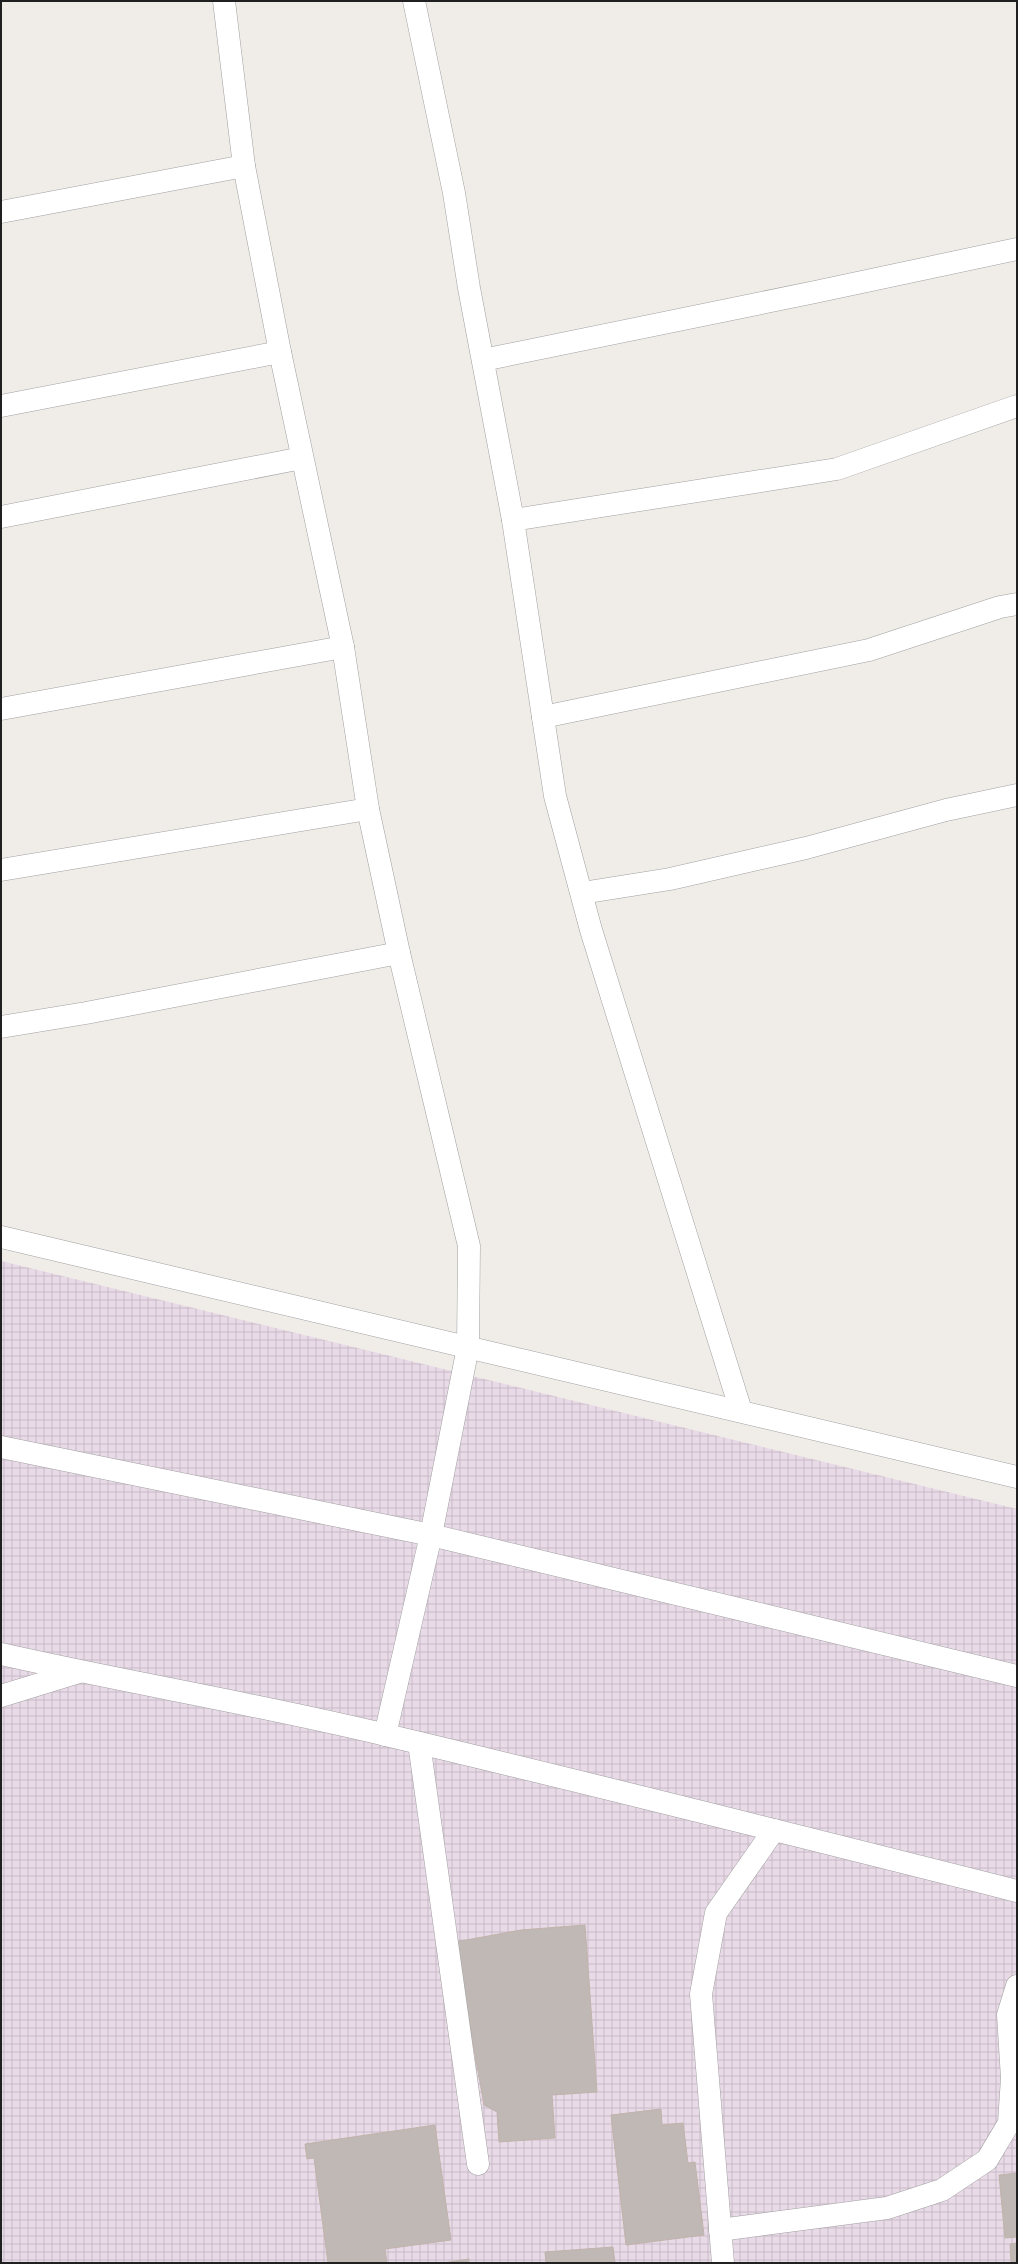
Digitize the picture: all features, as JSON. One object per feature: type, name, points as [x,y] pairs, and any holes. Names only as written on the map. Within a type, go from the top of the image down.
[{"type":"street","points":[[224,1],[244,166],[280,352],[342,647],[368,809],[399,953],[468,1246],[468,1347],[430,1535],[385,1734]]},
{"type":"street","points":[[414,1],[446,153],[467,281],[512,520],[555,796],[616,1012],[741,1411]]},
{"type":"street","points":[[1,212],[244,166]]},
{"type":"street","points":[[483,360],[1017,249]]},
{"type":"street","points":[[1,406],[280,352]]},
{"type":"street","points":[[512,520],[837,469],[1017,406]]},
{"type":"street","points":[[1,517],[302,458]]},
{"type":"street","points":[[543,717],[869,650],[1000,607],[1017,604]]},
{"type":"street","points":[[1,709],[342,647]]},
{"type":"street","points":[[582,893],[670,879],[806,848],[946,810],[1017,795]]},
{"type":"street","points":[[1,870],[368,809]]},
{"type":"street","points":[[1,1027],[86,1013],[399,953]]},
{"type":"street","points":[[1,1237],[1017,1477]]},
{"type":"street","points":[[1,1447],[430,1535],[1017,1676]]},
{"type":"street","points":[[1,1654],[79,1672],[195,1693],[385,1734],[1017,1891]]},
{"type":"street","points":[[1,1696],[79,1672]]},
{"type":"street","points":[[419,1743],[478,2164]]},
{"type":"street","points":[[723,2263],[701,1994],[716,1913],[774,1830]]},
{"type":"street","points":[[720,2230],[888,2208],[942,2190],[987,2160],[1009,2123],[1012,2078],[1008,2015],[1017,1986]]},
{"type":"shaded area","points":[[1,1261],[1017,1509],[1017,2263],[1,2263]]},
{"type":"building","points":[[585,1925],[597,2092],[552,2095],[555,2138],[499,2142],[497,2112],[484,2105],[455,1942],[521,1930]]},
{"type":"building","points":[[661,2109],[662,2125],[683,2123],[688,2163],[695,2162],[704,2235],[626,2245],[611,2115]]},
{"type":"building","points":[[435,2125],[451,2240],[385,2249],[387,2263],[328,2263],[314,2158],[307,2159],[305,2144]]},
{"type":"building","points":[[1017,2173],[1017,2237],[1005,2238],[999,2175]]},
{"type":"building","points":[[1017,2243],[1017,2263],[1011,2263],[1010,2244]]},
{"type":"building","points":[[613,2247],[615,2263],[546,2263],[545,2252]]},
{"type":"building","points":[[469,2259],[469,2263],[443,2263]]}]
